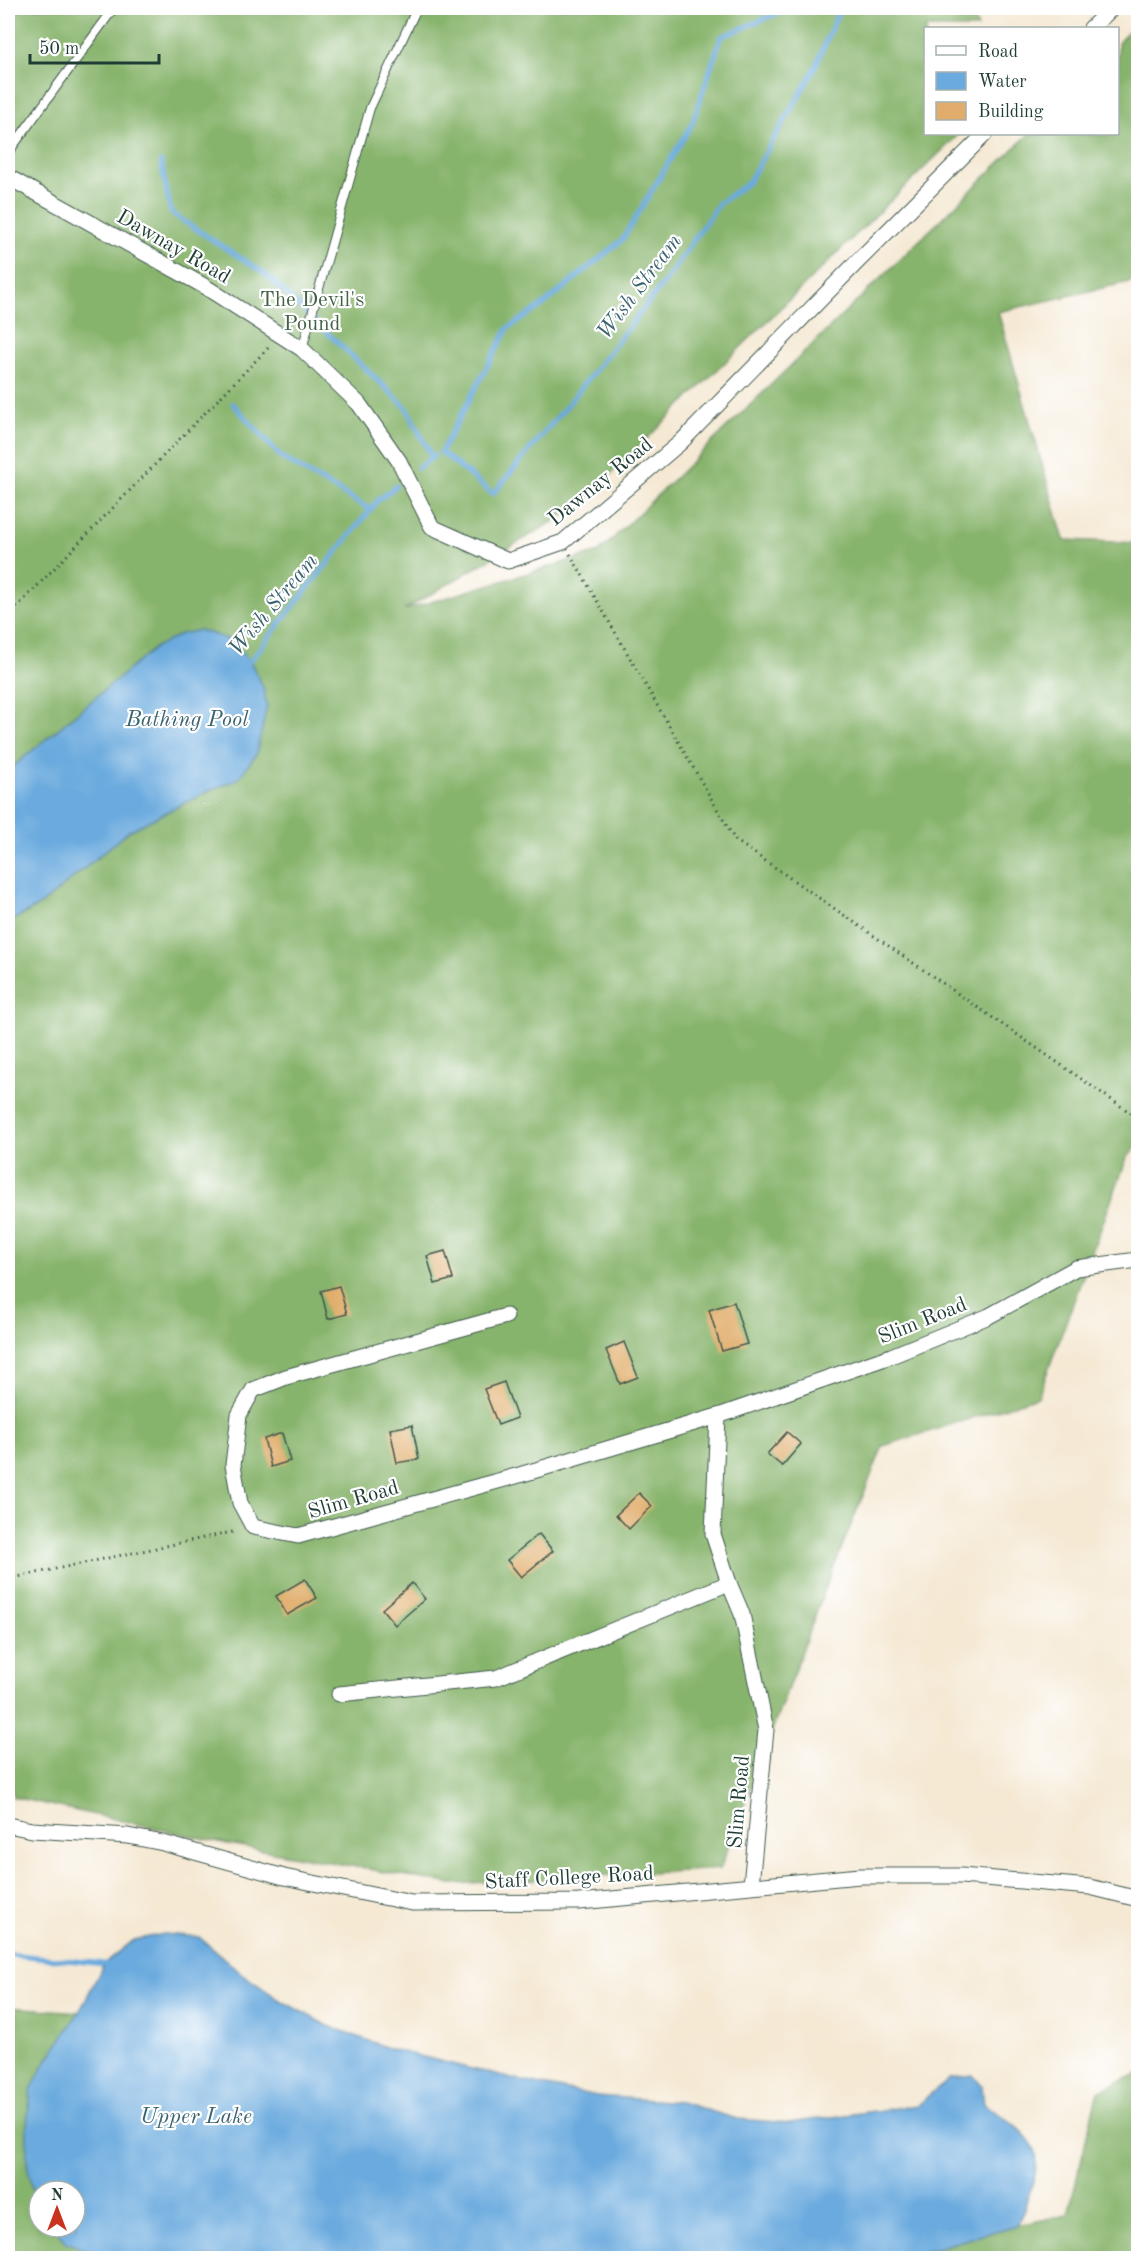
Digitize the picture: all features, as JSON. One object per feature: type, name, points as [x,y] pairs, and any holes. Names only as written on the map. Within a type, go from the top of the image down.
[{"type":"street","points":[[1091,27],[1112,8]]},
{"type":"street","name":"Dawnay Road","points":[[8,177],[204,286],[302,349],[359,404],[399,461],[432,527],[508,561],[563,542],[681,442],[856,262],[984,135]]},
{"type":"street","name":"Slim Road","points":[[253,1527],[298,1536],[516,1476],[718,1416],[891,1356],[989,1316],[1076,1268],[1138,1260]]},
{"type":"street","points":[[253,1527],[240,1503],[234,1466],[238,1415],[253,1390],[286,1377],[506,1316]]},
{"type":"street","name":"Slim Road","points":[[718,1416],[713,1534],[742,1614],[766,1730],[751,1885]]},
{"type":"street","points":[[339,1694],[496,1678],[729,1583]]},
{"type":"street","name":"Staff College Road","points":[[8,1824],[32,1830],[128,1836],[164,1843],[284,1877],[412,1903],[579,1902],[860,1876],[962,1876],[1090,1887],[1138,1899]]},
{"type":"lane","points":[[8,153],[114,8]]},
{"type":"lane","points":[[302,349],[370,108],[417,8]]},
{"type":"path","points":[[8,616],[280,335]]},
{"type":"path","points":[[563,542],[735,840],[1138,1118]]},
{"type":"path","points":[[8,1579],[253,1527]]},
{"type":"green space","name":"The Devil's Pound","points":[[8,8],[971,8],[978,27],[924,27],[924,135],[958,135],[576,508],[404,610],[599,552],[1028,135],[1119,135],[1119,42],[1138,20],[1138,280],[998,312],[1064,540],[1138,543],[1138,1145],[1127,1158],[1038,1397],[883,1446],[827,1584],[720,1869],[452,1884],[228,1844],[13,1797],[8,1768],[8,919],[15,919],[42,904],[129,831],[204,793],[238,779],[156,647],[8,771]]},
{"type":"green space","points":[[8,2007],[79,2012],[41,2070],[36,2179],[27,2179],[27,2239],[65,2239],[105,2258],[8,2258]]},
{"type":"green space","points":[[1138,2074],[1138,2258],[901,2258],[1017,2225],[1068,2215],[1098,2091]]},
{"type":"water","name":"Bathing Pool","points":[[200,630],[227,639],[250,661],[263,687],[267,706],[256,755],[238,779],[204,793],[129,831],[42,904],[15,919],[8,919],[8,771],[156,647],[181,634]]},
{"type":"water","name":"Upper Lake","points":[[164,1934],[199,1937],[241,1973],[280,2000],[326,2025],[391,2049],[512,2079],[597,2096],[680,2102],[737,2119],[790,2123],[917,2105],[950,2078],[973,2075],[982,2086],[984,2104],[1026,2136],[1035,2150],[1037,2157],[1031,2188],[1017,2225],[901,2258],[105,2258],[66,2242],[64,2239],[87,2239],[87,2179],[30,2179],[27,2164],[27,2124],[31,2090],[41,2070],[79,2012],[104,1964],[134,1940]]},
{"type":"building","points":[[445,1251],[453,1279],[435,1284],[427,1256]]},
{"type":"building","points":[[339,1286],[347,1314],[328,1319],[321,1291]]},
{"type":"building","points":[[734,1302],[747,1344],[722,1351],[709,1310]]},
{"type":"building","points":[[624,1342],[638,1377],[620,1384],[606,1350]]},
{"type":"building","points":[[504,1382],[517,1418],[498,1425],[484,1389]]},
{"type":"building","points":[[412,1425],[419,1459],[397,1463],[390,1429]]},
{"type":"building","points":[[787,1432],[801,1444],[782,1466],[767,1454]]},
{"type":"building","points":[[282,1433],[290,1461],[271,1467],[264,1439]]},
{"type":"building","points":[[639,1493],[652,1506],[629,1529],[616,1515]]},
{"type":"building","points":[[539,1534],[553,1551],[521,1577],[507,1560]]},
{"type":"building","points":[[305,1579],[317,1598],[287,1615],[276,1596]]},
{"type":"building","points":[[412,1583],[425,1599],[395,1625],[382,1609]]},
{"type":"waterway","points":[[441,452],[508,328],[543,305],[622,240],[692,124],[721,37],[781,12],[783,8]]},
{"type":"waterway","name":"Wish Stream","points":[[441,452],[493,494],[569,403],[667,279],[719,203],[748,183],[813,72],[840,8]]},
{"type":"waterway","points":[[161,162],[171,213],[264,273],[406,407],[432,457]]},
{"type":"waterway","points":[[233,404],[282,458],[371,510]]},
{"type":"waterway","name":"Wish Stream","points":[[418,468],[434,456]]},
{"type":"waterway","name":"Wish Stream","points":[[244,665],[250,661],[378,500],[396,486]]},
{"type":"waterway","points":[[8,1954],[104,1964]]}]
